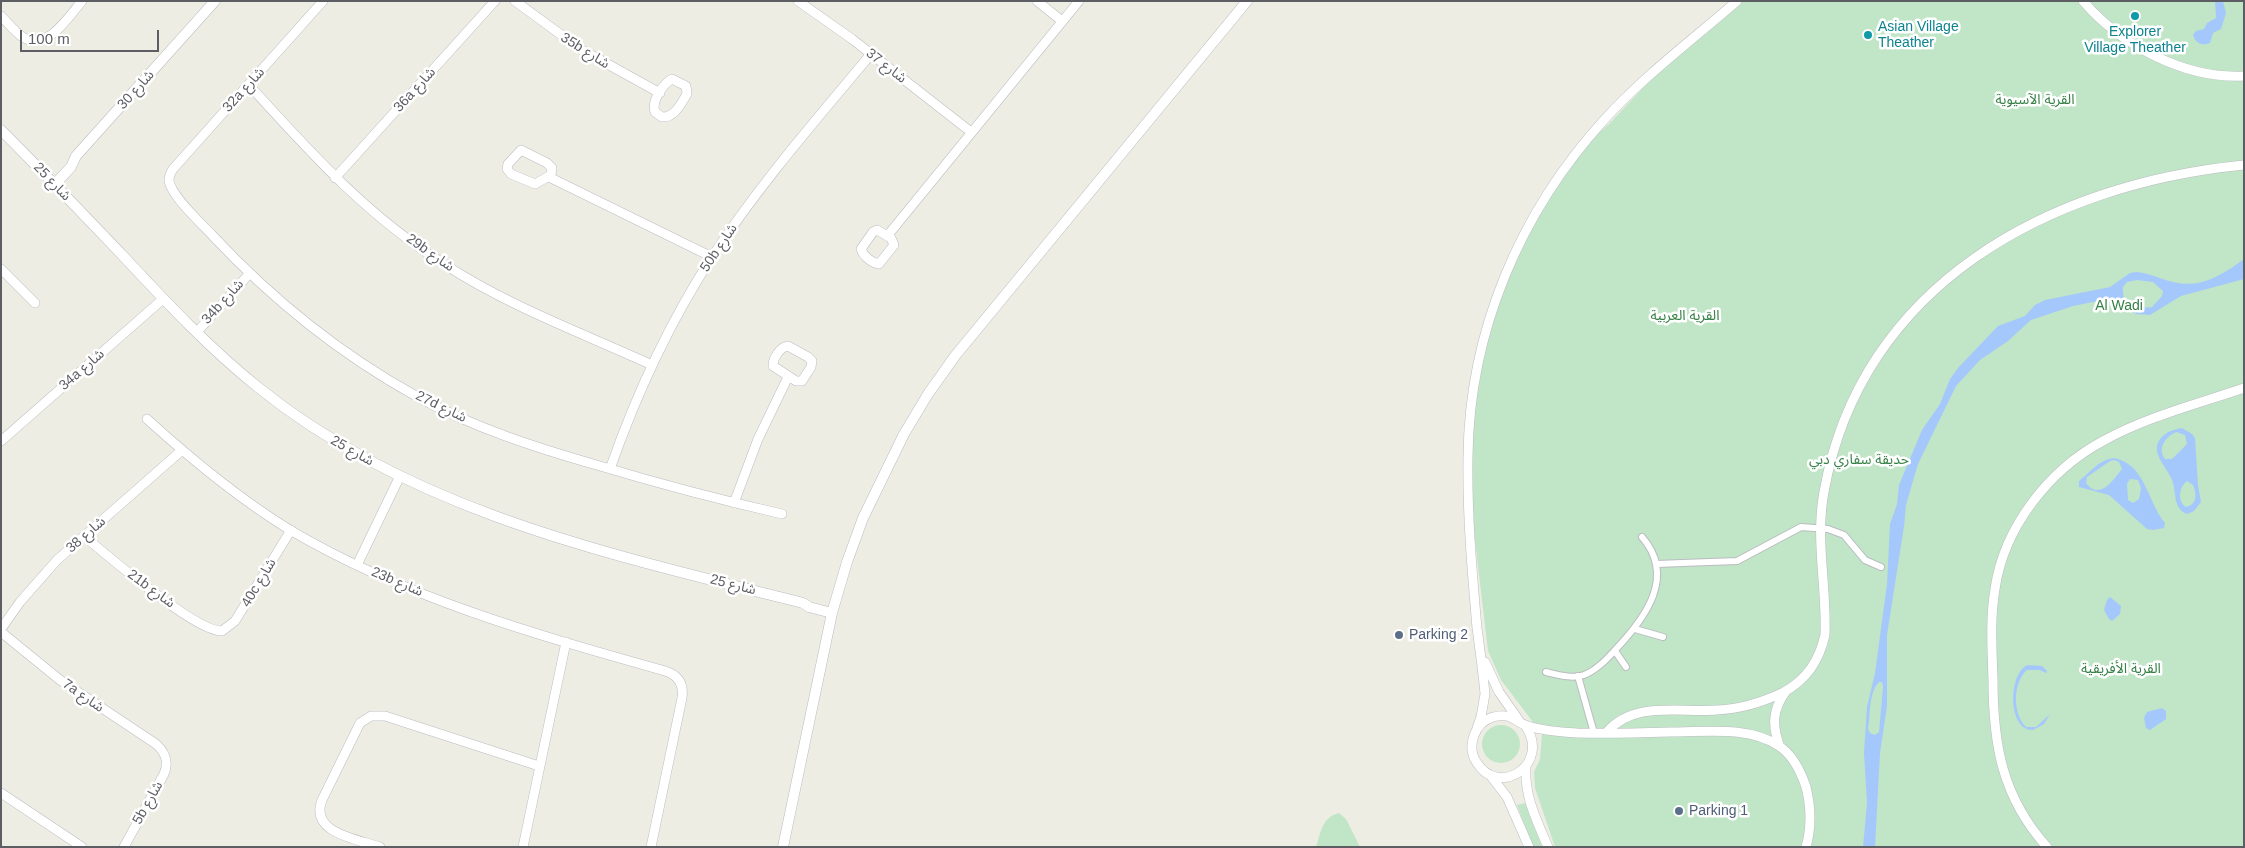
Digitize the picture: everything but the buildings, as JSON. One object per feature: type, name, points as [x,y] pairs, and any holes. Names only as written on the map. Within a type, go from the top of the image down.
[{"type":"street","points":[[1,16],[25,38],[38,41],[54,33],[82,1]]},
{"type":"street","name":"شارع 30","points":[[52,182],[66,162],[76,156],[215,1]]},
{"type":"street","name":"32a شارع","points":[[170,180],[176,164],[323,1]]},
{"type":"street","name":"36a شارع","points":[[335,178],[495,1]]},
{"type":"street","name":"35b شارع","points":[[516,1],[582,50],[660,93]]},
{"type":"street","name":"شارع 37","points":[[798,1],[871,54],[972,132]]},
{"type":"street","points":[[1037,1],[1062,21]]},
{"type":"street","points":[[888,235],[1079,1]]},
{"type":"street","points":[[783,847],[833,610],[847,562],[867,509],[904,434],[928,394],[961,348],[1246,1]]},
{"type":"street","points":[[1529,847],[1506,797],[1490,775],[1476,763],[1472,746],[1481,717],[1485,694],[1468,490],[1469,423],[1483,341],[1506,272],[1539,206],[1580,146],[1631,93],[1737,1]]},
{"type":"street","points":[[2083,1],[2107,26],[2144,50],[2186,68],[2244,80]]},
{"type":"street","name":"50b شارع","points":[[610,469],[622,433],[652,365],[690,292],[712,257],[772,175],[871,54]]},
{"type":"street","points":[[2230,76],[2244,76]]},
{"type":"street","name":"29b شارع","points":[[249,84],[335,178],[393,228],[443,264],[512,301],[652,365]]},
{"type":"street","name":"شارع 25","points":[[1,130],[163,299],[227,361],[292,413],[364,458],[469,507],[542,533],[803,603],[809,607],[833,610]]},
{"type":"street","points":[[524,151],[550,165],[552,171],[549,177],[537,184],[532,184],[510,174],[507,166],[518,152],[524,151]]},
{"type":"street","points":[[1606,733],[1621,719],[1640,711],[1737,708],[1772,698],[1802,680],[1812,668],[1822,648],[1825,635],[1819,528],[1831,460],[1847,416],[1876,360],[1904,323],[1936,288],[2005,237],[2041,218],[2083,200],[2122,187],[2169,175],[2244,165]]},
{"type":"street","points":[[549,177],[712,257]]},
{"type":"street","name":"27d شارع","points":[[170,180],[177,196],[250,273],[307,323],[380,375],[418,397],[499,433],[610,469],[734,503],[782,514]]},
{"type":"street","points":[[2,270],[35,303]]},
{"type":"street","name":"34b شارع","points":[[197,332],[250,273]]},
{"type":"street","name":"34a شارع","points":[[1,441],[163,299]]},
{"type":"street","points":[[785,346],[791,347],[808,357],[812,364],[802,381],[796,381],[788,377],[775,369],[773,363],[780,349],[785,346]]},
{"type":"street","points":[[734,503],[758,439],[788,377]]},
{"type":"street","points":[[2047,847],[2037,836],[2016,800],[2001,764],[1996,746],[1993,693],[1993,615],[1995,588],[2006,550],[2024,514],[2036,498],[2062,471],[2088,450],[2128,429],[2244,388]]},
{"type":"street","name":"23b شارع","points":[[146,419],[233,492],[291,530],[357,565],[438,600],[566,642],[671,673],[680,681],[683,692],[651,847]]},
{"type":"street","name":"شارع 38","points":[[1,631],[20,602],[44,574],[182,451]]},
{"type":"street","points":[[357,565],[400,476]]},
{"type":"street","points":[[1656,564],[1737,561],[1796,529],[1819,528],[1844,534],[1865,560],[1880,567]]},
{"type":"street","name":"40c شارع","points":[[222,631],[235,621],[291,530]]},
{"type":"street","name":"21b شارع","points":[[85,536],[132,575],[181,611],[206,628],[222,631]]},
{"type":"street","points":[[1546,672],[1578,676],[1591,672],[1615,651],[1635,629],[1652,597],[1657,580],[1656,564],[1652,551],[1642,537]]},
{"type":"street","points":[[1635,629],[1663,636]]},
{"type":"street","name":"7a شارع","points":[[1,631],[60,680],[156,744],[166,758]]},
{"type":"street","points":[[523,847],[566,642]]},
{"type":"street","points":[[1615,651],[1626,667]]},
{"type":"street","points":[[1481,654],[1499,692],[1522,722],[1533,742],[1531,760],[1526,767],[1509,777],[1490,775]]},
{"type":"street","points":[[1578,676],[1594,733]]},
{"type":"street","points":[[1788,689],[1779,702],[1774,716],[1774,732],[1780,747],[1799,770],[1807,792],[1811,816],[1810,834],[1806,847]]},
{"type":"street","points":[[380,847],[328,829],[322,823],[319,816],[322,800],[356,729],[365,719],[378,715],[385,716],[540,766]]},
{"type":"street","points":[[1477,728],[1492,717],[1501,716],[1557,732],[1737,732],[1752,735],[1780,747]]},
{"type":"street","name":"5b شارع","points":[[124,847],[164,774],[166,758]]},
{"type":"street","points":[[1526,767],[1526,789],[1529,800],[1548,847]]},
{"type":"street","points":[[1,793],[82,847]]},
{"type":"green space","name":"حديقة سفاري دبي","points":[[1740,1],[2244,1],[2244,847],[1555,847],[1535,788],[1534,772],[1540,759],[1542,734],[1501,680],[1488,651],[1468,481],[1472,425],[1487,338],[1510,268],[1545,203],[1585,144],[1609,124],[1659,71]]},
{"type":"green space","points":[[1501,725],[1508,726],[1514,731],[1519,737],[1519,751],[1514,757],[1508,762],[1501,763],[1494,762],[1488,757],[1483,751],[1482,744],[1483,737],[1488,731],[1494,726]]},
{"type":"green space","points":[[1525,803],[1542,847],[1533,847],[1517,805]]},
{"type":"green space","points":[[1339,813],[1346,819],[1360,847],[1316,847],[1326,822],[1333,815]]},
{"type":"water","points":[[2215,1],[2223,1],[2226,13],[2221,29],[2213,33],[2210,43],[2200,44],[2193,35],[2196,31],[2204,29],[2207,23],[2216,18]]},
{"type":"water","points":[[2244,259],[2244,279],[2181,296],[2150,315],[2136,314],[2118,303],[2103,300],[2073,306],[2031,320],[2008,341],[1980,360],[1956,386],[1918,464],[1906,505],[1887,635],[1887,706],[1880,753],[1875,847],[1863,847],[1867,803],[1864,753],[1867,707],[1875,673],[1887,584],[1890,524],[1897,504],[1899,485],[1922,430],[1940,404],[1950,379],[1998,326],[2025,316],[2035,305],[2045,300],[2110,287],[2130,273],[2136,272],[2173,282],[2193,284],[2211,279]],"holes":[[[2137,280],[2153,282],[2163,291],[2162,296],[2152,307],[2136,307],[2127,302],[2123,293],[2123,287],[2127,282]],[[1879,682],[1882,682],[1883,687],[1879,732],[1875,735],[1870,733],[1868,729],[1871,698]]]},
{"type":"water","points":[[2182,428],[2195,438],[2201,502],[2194,511],[2187,514],[2177,504],[2172,480],[2157,452],[2159,441],[2164,435],[2170,431]],"holes":[[[2177,432],[2185,435],[2187,444],[2172,459],[2165,459],[2162,447],[2166,440]],[[2187,481],[2193,485],[2195,499],[2190,506],[2186,507],[2181,501],[2180,494],[2182,487]]]},
{"type":"water","points":[[2114,458],[2125,462],[2133,468],[2145,485],[2165,523],[2164,528],[2147,529],[2109,495],[2079,487],[2079,481],[2108,459]],"holes":[[[2114,460],[2119,462],[2122,469],[2115,478],[2106,487],[2096,490],[2091,488],[2086,483],[2087,477]],[[2130,479],[2138,480],[2141,488],[2139,499],[2133,503],[2128,500],[2127,484]]]},
{"type":"water","points":[[2110,597],[2121,606],[2120,614],[2112,621],[2104,610]]},
{"type":"water","points":[[2028,665],[2042,666],[2047,671],[2046,673],[2040,670],[2027,670],[2022,675],[2017,690],[2016,706],[2021,721],[2026,727],[2036,727],[2050,714],[2044,724],[2033,730],[2025,728],[2018,721],[2013,700],[2017,678],[2021,670]]},
{"type":"water","points":[[2162,708],[2166,711],[2166,719],[2150,730],[2146,728],[2144,718],[2147,712]]},
{"type":"place","name":"Explorer Village Theather","points":[[2135,16]]},
{"type":"place","name":"Asian Village Theather","points":[[1868,35]]},
{"type":"place","name":"Parking 2","points":[[1399,635]]},
{"type":"place","name":"Parking 1","points":[[1679,811]]},
{"type":"park label","name":"القرية الآسيوية","points":[[2035,100]]},
{"type":"park label","name":"Al Wadi","points":[[2119,306]]},
{"type":"park label","name":"القرية العربية","points":[[1685,316]]},
{"type":"park label","name":"القرية الأفريقية","points":[[2121,669]]}]
